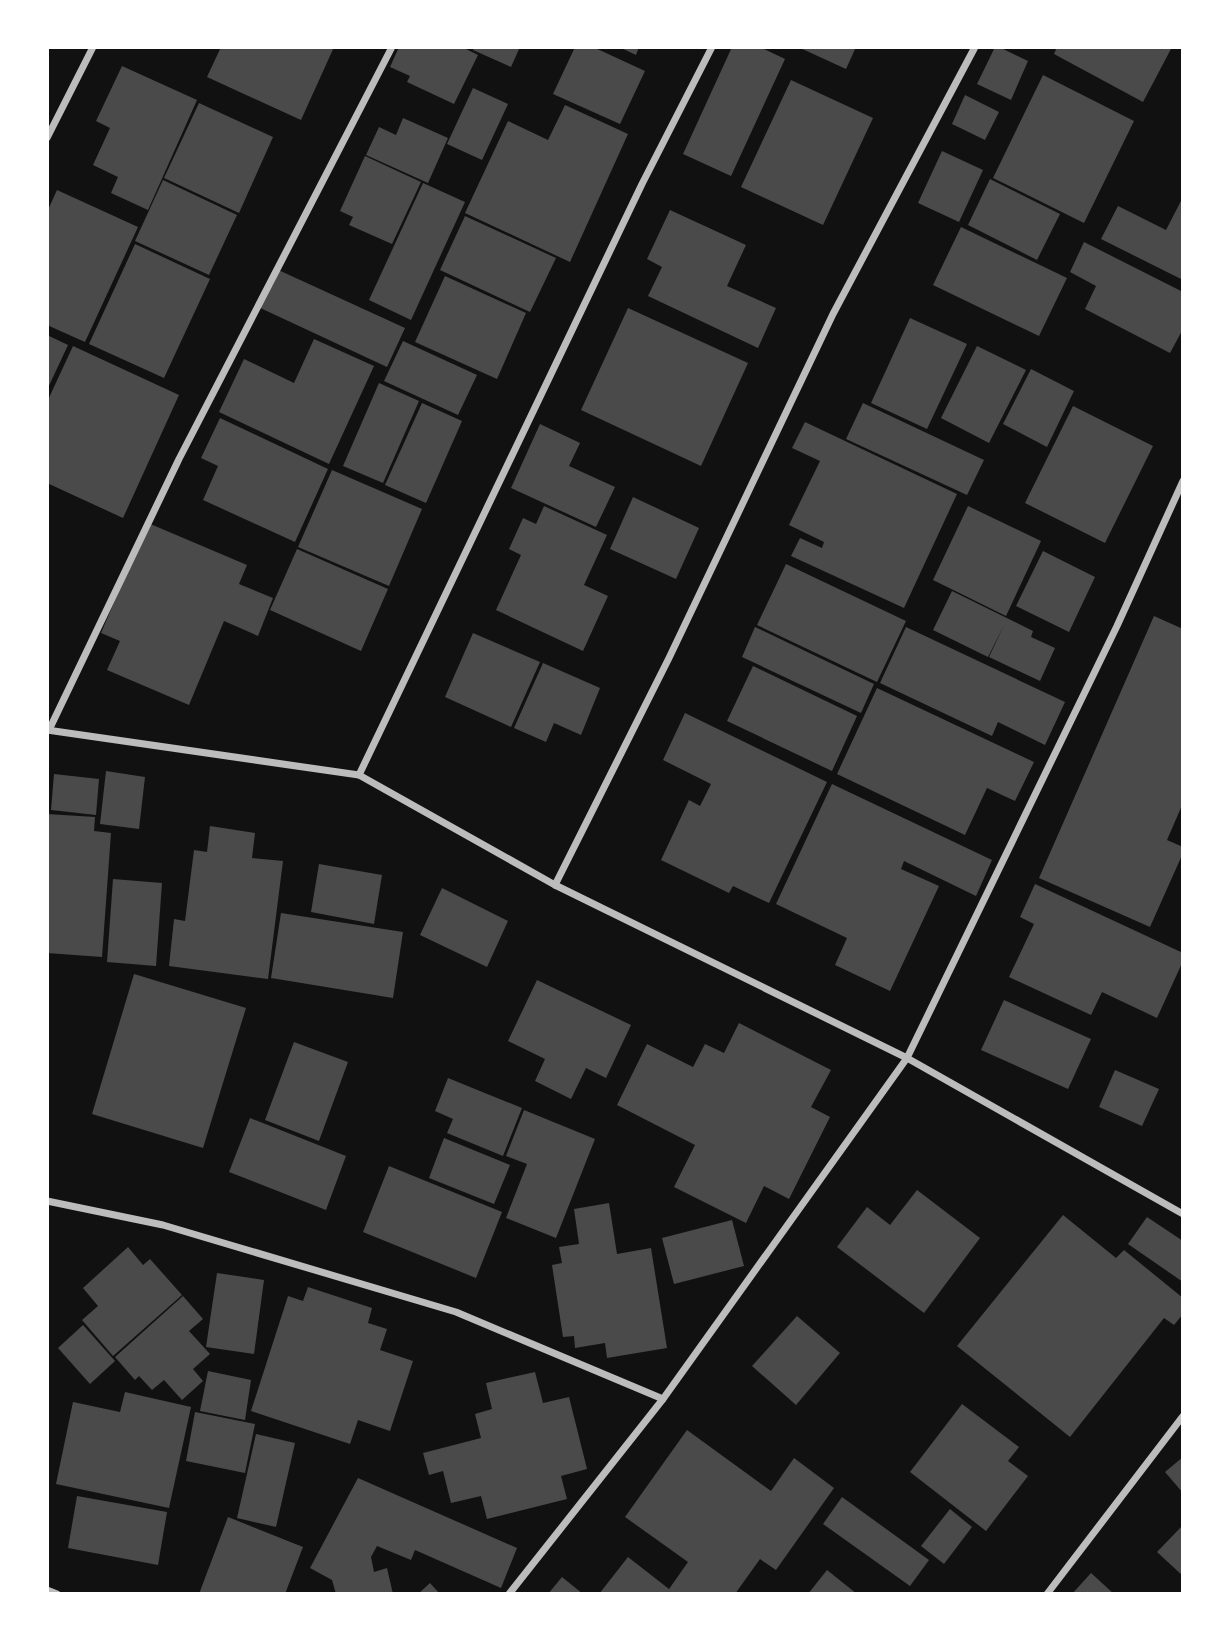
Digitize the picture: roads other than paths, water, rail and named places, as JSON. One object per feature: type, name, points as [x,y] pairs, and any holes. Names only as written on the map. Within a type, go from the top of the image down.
[{"type":"street","points":[[47,138],[93,47]]},
{"type":"street","points":[[392,47],[179,459],[48,730],[359,775],[555,885],[907,1058],[1183,1214]]},
{"type":"street","points":[[359,775],[642,184],[712,47]]},
{"type":"street","points":[[555,885],[669,658],[833,314],[975,47]]},
{"type":"street","points":[[509,1594],[663,1399],[907,1058],[1117,626],[1183,481]]},
{"type":"street","points":[[47,1201],[163,1225],[456,1312],[663,1399]]},
{"type":"street","points":[[1047,1594],[1183,1416]]},
{"type":"street","points":[[47,1590],[57,1594]]}]
